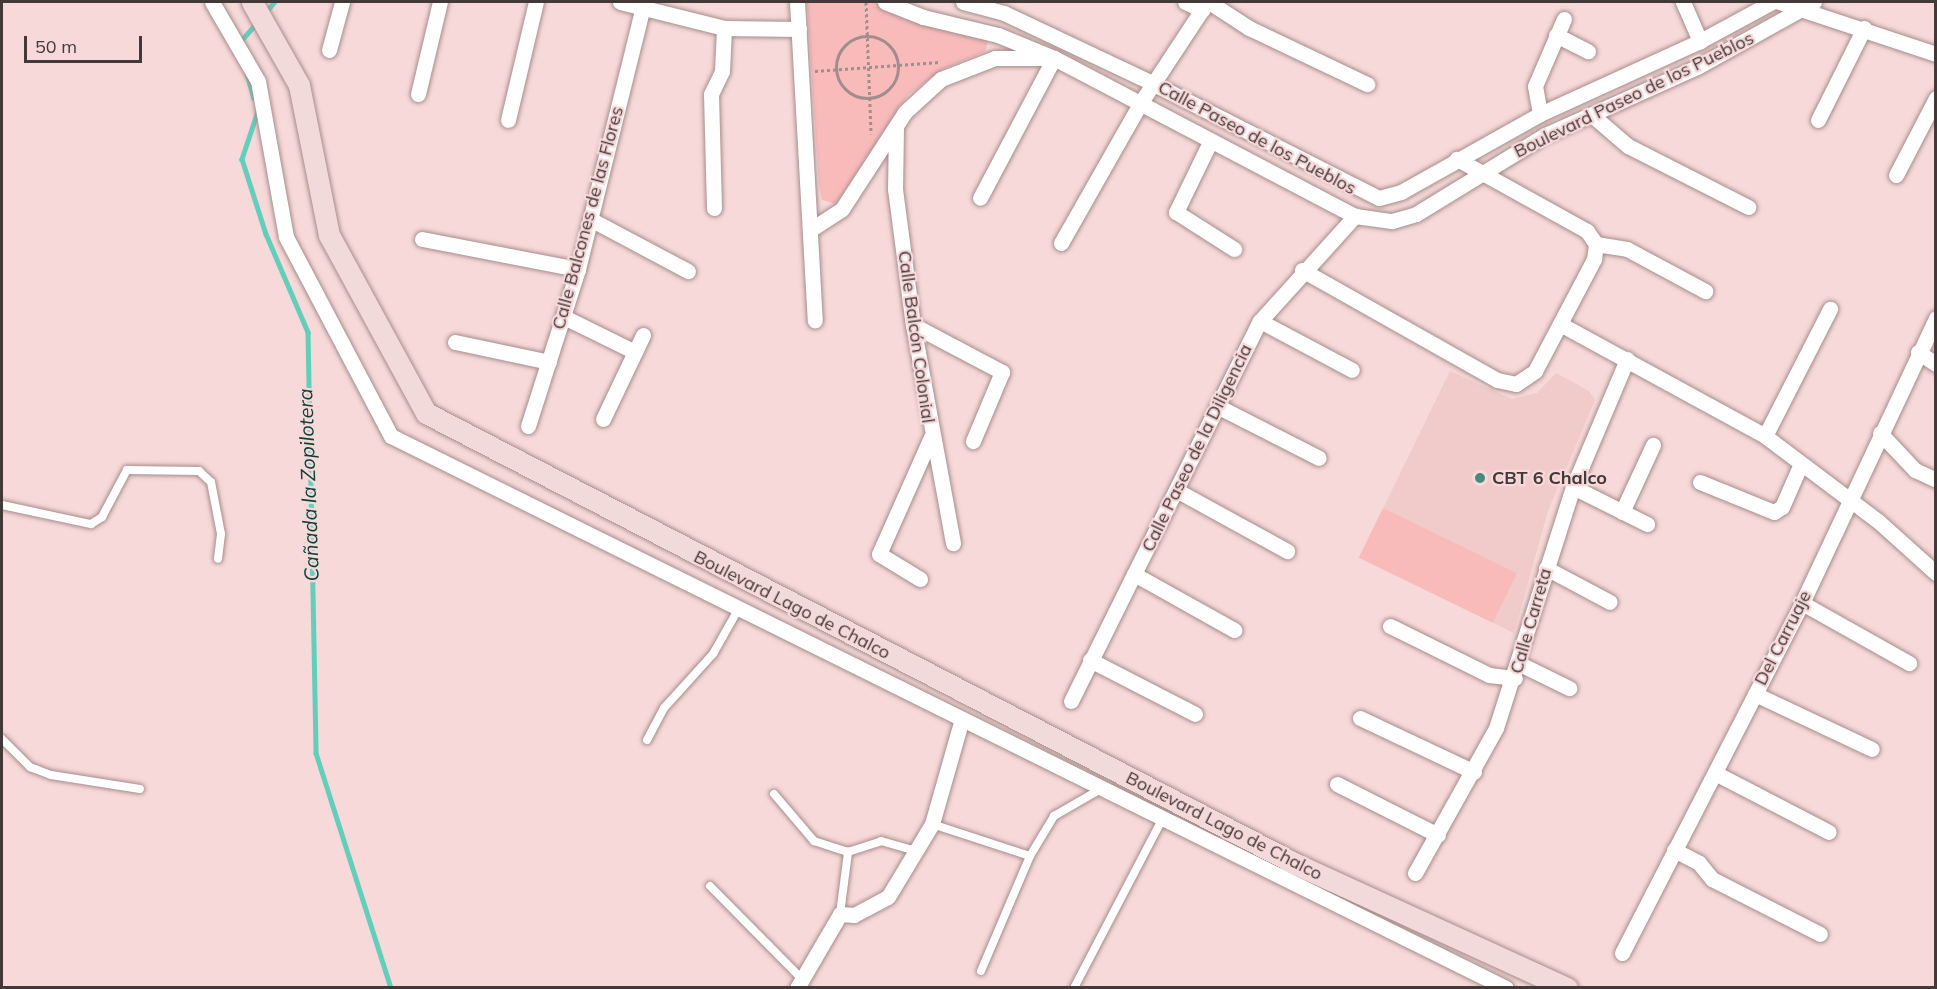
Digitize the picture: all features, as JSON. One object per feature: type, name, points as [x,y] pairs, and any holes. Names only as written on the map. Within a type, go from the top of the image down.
[{"type":"main road","name":"Boulevard Lago de Chalco","points":[[252,2],[299,85],[329,235],[426,413],[1298,865],[1567,987]]},
{"type":"street","points":[[212,2],[258,81],[286,237],[391,436],[1506,987]]},
{"type":"street","points":[[329,50],[342,2]]},
{"type":"street","points":[[418,93],[440,2]]},
{"type":"street","points":[[508,120],[536,2]]},
{"type":"street","points":[[620,2],[643,5],[724,28],[799,29]]},
{"type":"street","points":[[797,2],[815,320]]},
{"type":"street","name":"Calle Paseo de los Pueblos","points":[[885,2],[923,17],[998,35],[1054,58],[1141,102],[1210,142],[1355,216]]},
{"type":"street","name":"Calle Paseo de los Pueblos","points":[[963,2],[1004,13],[1152,83],[1379,198],[1401,192],[1540,114],[1700,41],[1772,2]]},
{"type":"street","points":[[1185,2],[1206,4],[1249,28],[1367,84]]},
{"type":"street","points":[[1683,2],[1700,41]]},
{"type":"street","points":[[1779,2],[1809,5],[1935,54]]},
{"type":"street","points":[[1061,243],[1152,83],[1206,4]]},
{"type":"street","name":"Calle Balcones de las Flores","points":[[528,426],[578,269],[643,5]]},
{"type":"street","name":"Boulevard Paseo de los Pueblos","points":[[1355,216],[1392,221],[1416,214],[1479,173],[1545,135],[1593,116],[1809,5]]},
{"type":"street","points":[[995,58],[1004,13]]},
{"type":"street","points":[[1540,114],[1535,86],[1564,19]]},
{"type":"street","points":[[714,208],[711,94],[722,71],[724,28]]},
{"type":"street","points":[[1818,120],[1864,28]]},
{"type":"street","points":[[1556,35],[1588,51]]},
{"type":"street","points":[[810,230],[842,209],[896,128],[941,79],[995,58],[1054,58],[980,198]]},
{"type":"street","points":[[1896,175],[1935,98]]},
{"type":"street","points":[[1593,116],[1628,146],[1748,207]]},
{"type":"street","name":"Calle Balcón Colonial","points":[[896,128],[895,189],[913,325],[931,437],[953,543]]},
{"type":"street","points":[[1210,142],[1176,212],[1234,249]]},
{"type":"street","points":[[1302,270],[1497,380],[1516,384],[1534,371],[1594,259],[1596,244],[1587,231],[1457,159]]},
{"type":"street","name":"Calle Paseo de la Diligencia","points":[[1071,701],[1260,321],[1302,270],[1355,216]]},
{"type":"street","points":[[590,219],[688,271]]},
{"type":"street","points":[[422,239],[578,269]]},
{"type":"street","points":[[1596,244],[1627,249],[1705,291]]},
{"type":"street","points":[[1765,436],[1830,309]]},
{"type":"street","points":[[564,317],[635,352]]},
{"type":"street","name":"Del Carruaje","points":[[1622,953],[1802,603],[1935,318]]},
{"type":"street","points":[[1260,321],[1352,370]]},
{"type":"street","points":[[1560,324],[1765,436],[1800,466],[1849,501],[1935,573]]},
{"type":"street","points":[[913,325],[1002,372],[973,441]]},
{"type":"street","points":[[603,419],[643,335]]},
{"type":"street","points":[[455,342],[549,362]]},
{"type":"street","points":[[1918,352],[1935,364]]},
{"type":"street","name":"Calle Carreta","points":[[1415,873],[1474,772],[1518,671],[1546,568],[1573,487],[1627,359]]},
{"type":"street","points":[[1217,406],[1319,458]]},
{"type":"street","points":[[1880,432],[1915,470],[1935,480]]},
{"type":"street","points":[[920,579],[879,554],[931,437]]},
{"type":"street","points":[[1622,512],[1653,445]]},
{"type":"street","points":[[1700,482],[1774,512],[1782,507],[1800,466]]},
{"type":"street","points":[[1573,487],[1647,524]]},
{"type":"street","points":[[1176,490],[1287,551]]},
{"type":"street","points":[[1546,568],[1610,602]]},
{"type":"street","points":[[1134,574],[1234,630]]},
{"type":"street","points":[[1802,603],[1909,663]]},
{"type":"street","points":[[1390,626],[1489,675],[1518,671],[1569,688]]},
{"type":"street","points":[[1090,660],[1195,714]]},
{"type":"street","points":[[1755,694],[1872,750]]},
{"type":"street","points":[[1360,718],[1474,772]]},
{"type":"street","points":[[800,983],[840,914],[854,915],[888,897],[932,824],[962,719]]},
{"type":"street","points":[[1715,773],[1829,832]]},
{"type":"street","points":[[1337,784],[1438,834]]},
{"type":"street","points":[[1674,850],[1699,863],[1712,879],[1820,934]]},
{"type":"lane","points":[[2,505],[91,524],[102,517],[127,470],[199,471],[212,482],[221,534],[218,559]]},
{"type":"lane","points":[[646,740],[664,708],[713,654],[739,608]]},
{"type":"lane","points":[[2,739],[30,767],[51,775],[140,789]]},
{"type":"lane","points":[[981,971],[1030,856],[1054,816],[1102,788]]},
{"type":"lane","points":[[774,794],[814,841],[848,852],[881,841],[915,851]]},
{"type":"lane","points":[[1074,987],[1163,818]]},
{"type":"lane","points":[[932,824],[1030,856]]},
{"type":"lane","points":[[840,914],[848,852]]},
{"type":"lane","points":[[710,886],[800,983]]},
{"type":"path","points":[[866,2],[864,35],[873,163]]},
{"type":"path","points":[[864,35],[886,41],[898,64],[891,86],[868,98],[845,90],[836,69],[840,50],[864,35]]},
{"type":"path","points":[[801,72],[952,61]]},
{"type":"shaded area","points":[[807,2],[872,2],[988,36],[986,51],[943,69],[908,95],[836,204],[822,200],[819,185]]},
{"type":"shaded area","name":"CBT 6 Chalco","points":[[1450,371],[1512,399],[1537,393],[1556,373],[1589,391],[1595,400],[1548,511],[1514,633],[1359,558]]},
{"type":"shaded area","points":[[1383,508],[1517,573],[1493,623],[1359,557]]},
{"type":"waterway","name":"Cañada la Zopilotera","points":[[264,14],[274,2]]},
{"type":"waterway","name":"Cañada la Zopilotera","points":[[239,43],[257,22]]},
{"type":"waterway","name":"Cañada la Zopilotera","points":[[247,74],[254,98]]},
{"type":"waterway","name":"Cañada la Zopilotera","points":[[258,111],[242,159],[266,234],[308,332],[316,753],[391,988]]},
{"type":"place","name":"CBT 6 Chalco","points":[[1480,478]]}]
